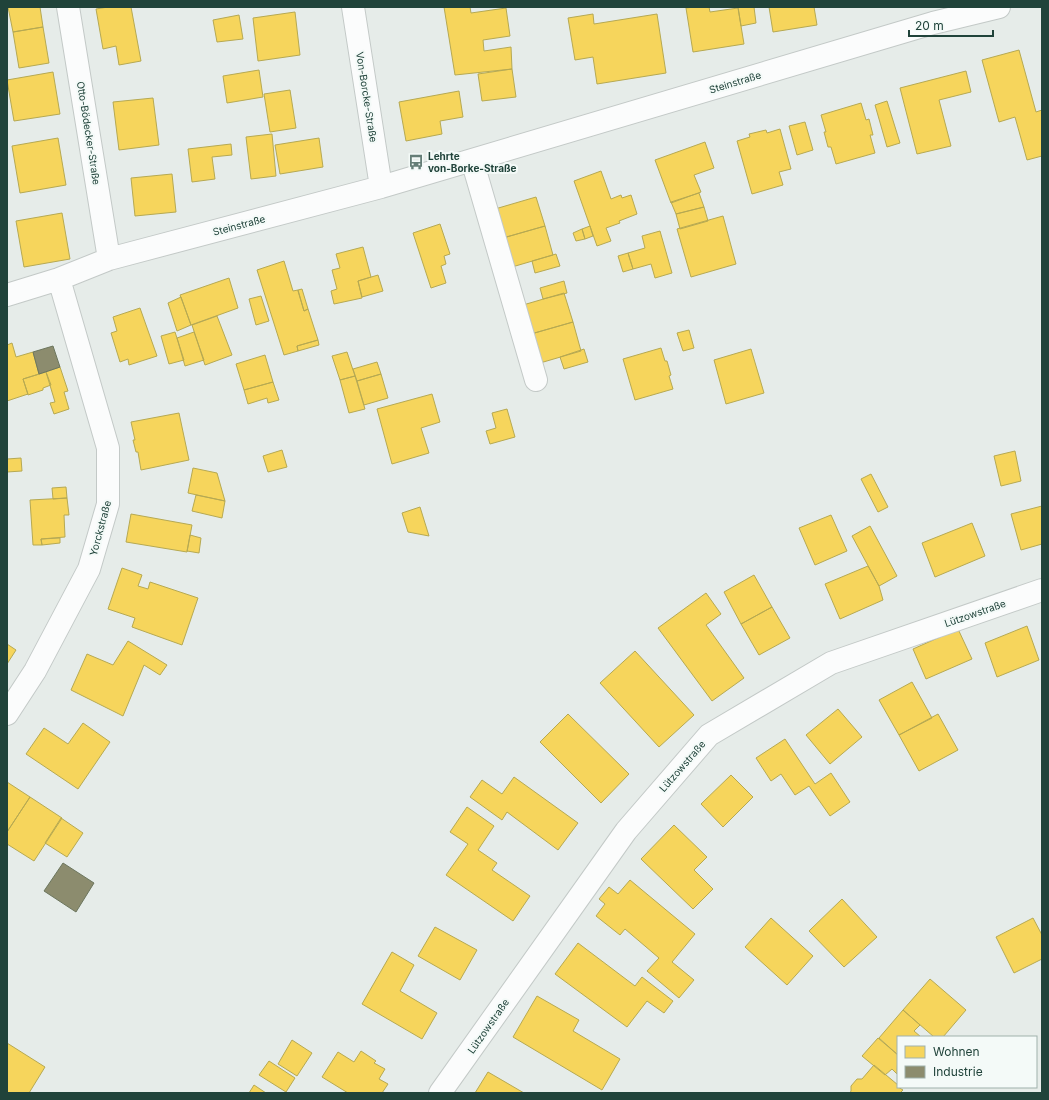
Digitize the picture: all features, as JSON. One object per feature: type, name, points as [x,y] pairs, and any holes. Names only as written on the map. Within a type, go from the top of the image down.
[{"type":"street","name":"Otto-Bödecker-Straße","points":[[68,7],[109,259]]},
{"type":"street","name":"Von-Borcke-Straße","points":[[353,7],[382,187]]},
{"type":"street","name":"Steinstraße","points":[[7,294],[59,280],[109,259],[382,187],[472,160],[932,15],[999,7]]},
{"type":"street","points":[[472,160],[536,380]]},
{"type":"street","name":"Yorckstraße","points":[[7,714],[35,671],[89,569],[108,504],[108,448],[59,280]]},
{"type":"street","name":"Lützowstraße","points":[[440,1093],[626,831],[709,735],[831,663],[1042,590]]},
{"type":"building: Wohnen","points":[[8,7],[40,7],[43,27],[13,32]]},
{"type":"building: Wohnen","points":[[108,7],[131,7],[141,61],[119,65],[116,46],[103,49],[96,9]]},
{"type":"building: Wohnen","points":[[444,7],[470,7],[471,13],[506,8],[510,36],[483,40],[484,51],[511,47],[512,69],[455,75]]},
{"type":"building: Wohnen","points":[[709,7],[710,12],[738,8],[744,44],[693,52],[686,8]]},
{"type":"building: Wohnen","points":[[738,7],[754,7],[756,23],[741,26]]},
{"type":"building: Wohnen","points":[[769,7],[814,7],[817,25],[773,32]]},
{"type":"building: Wohnen","points":[[295,12],[300,55],[258,61],[253,18]]},
{"type":"building: Wohnen","points":[[593,14],[594,24],[657,14],[666,73],[597,84],[593,57],[575,60],[568,18]]},
{"type":"building: Wohnen","points":[[239,15],[243,39],[217,42],[213,20]]},
{"type":"building: Wohnen","points":[[43,27],[49,63],[19,68],[13,32]]},
{"type":"building: Wohnen","points":[[1019,50],[1036,112],[1042,110],[1042,156],[1027,160],[1015,117],[999,122],[982,60]]},
{"type":"building: Wohnen","points":[[512,69],[516,97],[482,101],[478,74]]},
{"type":"building: Wohnen","points":[[259,70],[263,97],[227,103],[223,76]]},
{"type":"building: Wohnen","points":[[966,71],[971,92],[939,100],[951,146],[917,154],[900,88]]},
{"type":"building: Wohnen","points":[[53,72],[60,114],[14,121],[7,80]]},
{"type":"building: Wohnen","points":[[290,90],[296,128],[270,132],[264,94]]},
{"type":"building: Wohnen","points":[[459,91],[463,117],[440,121],[442,134],[406,141],[399,102]]},
{"type":"building: Wohnen","points":[[153,98],[159,145],[119,150],[113,102]]},
{"type":"building: Wohnen","points":[[887,101],[900,143],[887,147],[875,105]]},
{"type":"building: Wohnen","points":[[861,103],[866,120],[869,119],[873,135],[870,135],[875,153],[836,164],[831,147],[828,147],[824,132],[826,132],[821,115]]},
{"type":"building: Wohnen","points":[[805,122],[813,150],[797,155],[789,126]]},
{"type":"building: Wohnen","points":[[780,129],[791,169],[779,172],[783,185],[752,194],[737,141],[750,137],[749,134],[766,130],[767,133]]},
{"type":"building: Wohnen","points":[[272,134],[276,176],[251,179],[246,137]]},
{"type":"building: Wohnen","points":[[58,138],[66,185],[20,193],[12,146]]},
{"type":"building: Wohnen","points":[[319,138],[323,167],[280,174],[275,145]]},
{"type":"building: Wohnen","points":[[705,142],[714,168],[694,175],[701,192],[671,203],[655,160]]},
{"type":"building: Wohnen","points":[[231,144],[232,155],[212,157],[215,179],[192,182],[188,149]]},
{"type":"building: Wohnen","points":[[601,171],[611,199],[621,195],[622,198],[631,195],[637,214],[619,221],[620,223],[606,228],[611,241],[597,246],[574,181]]},
{"type":"building: Wohnen","points":[[172,174],[176,212],[135,216],[131,178]]},
{"type":"building: Wohnen","points":[[699,193],[704,207],[676,214],[671,202]]},
{"type":"building: Wohnen","points":[[536,197],[545,226],[503,238],[495,209]]},
{"type":"building: Wohnen","points":[[704,207],[708,221],[680,229],[676,214]]},
{"type":"building: Wohnen","points":[[62,213],[70,259],[24,267],[16,221]]},
{"type":"building: Wohnen","points":[[723,216],[736,264],[691,277],[677,229]]},
{"type":"building: Wohnen","points":[[440,224],[450,254],[444,256],[446,264],[441,266],[446,283],[431,288],[413,233]]},
{"type":"building: Wohnen","points":[[545,226],[553,255],[512,267],[503,238]]},
{"type":"building: Wohnen","points":[[590,226],[593,236],[585,239],[582,229]]},
{"type":"building: Wohnen","points":[[582,229],[585,239],[576,241],[573,233]]},
{"type":"building: Wohnen","points":[[660,231],[672,273],[655,278],[651,264],[633,269],[628,253],[645,248],[642,236]]},
{"type":"building: Wohnen","points":[[363,247],[371,277],[358,281],[362,298],[334,304],[331,291],[337,289],[332,270],[340,268],[336,254]]},
{"type":"building: Wohnen","points":[[628,253],[633,269],[623,272],[618,256]]},
{"type":"building: Wohnen","points":[[556,254],[560,266],[535,273],[532,261]]},
{"type":"building: Wohnen","points":[[284,261],[293,291],[298,290],[304,311],[308,309],[318,340],[297,346],[298,351],[284,355],[257,270]]},
{"type":"building: Wohnen","points":[[378,275],[383,291],[362,297],[358,281]]},
{"type":"building: Wohnen","points":[[229,278],[238,308],[191,325],[180,295]]},
{"type":"building: Wohnen","points":[[564,281],[567,293],[543,299],[540,288]]},
{"type":"building: Wohnen","points":[[302,289],[308,309],[304,311],[298,291]]},
{"type":"building: Wohnen","points":[[564,293],[573,322],[531,334],[523,305]]},
{"type":"building: Wohnen","points":[[261,296],[269,321],[256,325],[249,299]]},
{"type":"building: Wohnen","points":[[181,297],[191,325],[177,331],[168,303]]},
{"type":"building: Wohnen","points":[[140,308],[157,356],[129,365],[128,359],[120,362],[111,333],[117,331],[113,317]]},
{"type":"building: Wohnen","points":[[217,316],[232,355],[205,365],[192,325]]},
{"type":"building: Wohnen","points":[[573,322],[581,351],[540,363],[531,334]]},
{"type":"building: Wohnen","points":[[689,330],[694,348],[683,351],[677,333]]},
{"type":"building: Wohnen","points":[[175,332],[184,360],[169,364],[161,336]]},
{"type":"building: Wohnen","points":[[194,332],[204,360],[185,366],[177,338]]},
{"type":"building: Wohnen","points":[[318,340],[319,345],[298,351],[297,346]]},
{"type":"building: Wohnen","points":[[12,343],[16,357],[33,352],[39,374],[23,379],[28,394],[7,401],[7,345]]},
{"type":"building: Wohnen","points":[[661,348],[665,361],[667,361],[673,389],[635,400],[623,359]]},
{"type":"building: Wohnen","points":[[584,349],[588,362],[564,369],[560,357]]},
{"type":"building: Wohnen","points":[[751,349],[764,393],[726,404],[714,360]]},
{"type":"building: Wohnen","points":[[347,352],[355,376],[340,380],[332,356]]},
{"type":"building: Wohnen","points":[[265,355],[273,382],[244,390],[236,364]]},
{"type":"building: Wohnen","points":[[377,362],[381,374],[357,381],[353,369]]},
{"type":"building: Wohnen","points":[[60,367],[68,391],[64,392],[69,409],[54,414],[50,403],[55,402],[46,372]]},
{"type":"building: Wohnen","points":[[46,372],[51,385],[43,388],[43,390],[28,395],[23,379]]},
{"type":"building: Wohnen","points":[[381,374],[388,398],[364,405],[357,381]]},
{"type":"building: Wohnen","points":[[355,376],[365,409],[349,413],[340,380]]},
{"type":"building: Wohnen","points":[[273,382],[279,400],[268,403],[267,398],[248,404],[244,390]]},
{"type":"building: Wohnen","points":[[432,394],[440,422],[421,428],[429,453],[392,464],[377,409]]},
{"type":"building: Wohnen","points":[[507,409],[515,437],[490,444],[486,431],[496,428],[492,413]]},
{"type":"building: Wohnen","points":[[179,413],[189,460],[141,470],[138,452],[136,452],[133,440],[135,440],[131,422]]},
{"type":"building: Wohnen","points":[[282,450],[287,467],[268,472],[263,456]]},
{"type":"building: Wohnen","points":[[1015,451],[1021,481],[1001,486],[994,456]]},
{"type":"building: Wohnen","points":[[21,458],[22,471],[7,472],[7,459]]},
{"type":"building: Wohnen","points":[[193,468],[217,473],[225,501],[188,493]]},
{"type":"building: Wohnen","points":[[871,474],[888,507],[878,512],[861,479]]},
{"type":"building: Wohnen","points":[[66,487],[67,498],[53,499],[52,488]]},
{"type":"building: Wohnen","points":[[196,495],[225,501],[222,518],[192,511]]},
{"type":"building: Wohnen","points":[[67,498],[69,515],[64,515],[65,537],[41,539],[42,545],[33,545],[30,500]]},
{"type":"building: Wohnen","points":[[1042,506],[1042,544],[1021,550],[1011,514]]},
{"type":"building: Wohnen","points":[[420,507],[429,536],[408,532],[402,513]]},
{"type":"building: Wohnen","points":[[131,514],[192,525],[187,552],[126,542]]},
{"type":"building: Wohnen","points":[[831,515],[847,551],[815,565],[799,528]]},
{"type":"building: Wohnen","points":[[972,523],[985,556],[935,577],[922,543]]},
{"type":"building: Wohnen","points":[[870,526],[897,576],[879,586],[852,536]]},
{"type":"building: Wohnen","points":[[190,535],[201,538],[199,553],[187,551]]},
{"type":"building: Wohnen","points":[[60,538],[60,543],[42,545],[41,539]]},
{"type":"building: Wohnen","points":[[868,566],[879,586],[883,600],[840,619],[825,584]]},
{"type":"building: Wohnen","points":[[122,568],[142,575],[138,586],[148,589],[150,582],[198,598],[182,645],[132,627],[135,618],[108,609]]},
{"type":"building: Wohnen","points":[[754,575],[772,607],[741,624],[724,592]]},
{"type":"building: Wohnen","points":[[706,593],[721,614],[706,625],[744,678],[712,701],[658,628]]},
{"type":"building: Wohnen","points":[[772,607],[790,638],[759,655],[741,624]]},
{"type":"building: Wohnen","points":[[1027,626],[1039,660],[997,677],[985,643]]},
{"type":"building: Wohnen","points":[[958,629],[972,659],[926,679],[913,649]]},
{"type":"building: Wohnen","points":[[128,641],[167,665],[160,675],[144,665],[123,716],[71,690],[87,654],[113,665]]},
{"type":"building: Wohnen","points":[[7,644],[16,650],[7,664]]},
{"type":"building: Wohnen","points":[[635,651],[694,715],[659,747],[600,683]]},
{"type":"building: Wohnen","points":[[912,682],[932,718],[899,735],[879,700]]},
{"type":"building: Wohnen","points":[[838,709],[862,737],[830,764],[806,735]]},
{"type":"building: Wohnen","points":[[568,714],[629,774],[601,803],[540,742]]},
{"type":"building: Wohnen","points":[[938,714],[958,750],[919,771],[899,735]]},
{"type":"building: Wohnen","points":[[83,723],[110,742],[78,789],[26,754],[44,728],[68,744]]},
{"type":"building: Wohnen","points":[[785,739],[815,784],[831,773],[850,802],[830,816],[809,786],[795,795],[781,774],[771,781],[756,758]]},
{"type":"building: Wohnen","points":[[731,775],[753,797],[723,827],[701,804]]},
{"type":"building: Wohnen","points":[[514,777],[578,823],[558,850],[507,812],[502,820],[470,797],[482,780],[502,794]]},
{"type":"building: Wohnen","points":[[7,782],[30,797],[7,832]]},
{"type":"building: Wohnen","points":[[30,797],[62,818],[34,861],[7,844],[7,832]]},
{"type":"building: Wohnen","points":[[467,807],[494,826],[478,850],[497,863],[492,870],[530,896],[513,921],[446,875],[468,844],[450,832]]},
{"type":"building: Wohnen","points":[[61,818],[83,833],[67,857],[45,843]]},
{"type":"building: Wohnen","points":[[674,825],[707,857],[694,870],[713,889],[693,909],[641,859]]},
{"type":"building: Wohnen","points":[[630,880],[695,934],[672,962],[694,980],[679,998],[647,971],[659,958],[625,929],[620,935],[596,916],[605,904],[599,899],[609,887],[618,894]]},
{"type":"building: Wohnen","points":[[842,899],[877,937],[844,967],[809,931]]},
{"type":"building: Wohnen","points":[[771,918],[813,956],[787,985],[745,947]]},
{"type":"building: Wohnen","points":[[1033,918],[1042,935],[1042,959],[1014,973],[996,937]]},
{"type":"building: Wohnen","points":[[435,927],[477,950],[460,980],[418,956]]},
{"type":"building: Wohnen","points":[[578,943],[635,986],[642,977],[673,1001],[664,1013],[647,1001],[627,1027],[555,974]]},
{"type":"building: Wohnen","points":[[392,952],[414,965],[400,991],[437,1013],[422,1039],[362,1004]]},
{"type":"building: Wohnen","points":[[930,979],[966,1010],[944,1036],[933,1036],[903,1010]]},
{"type":"building: Wohnen","points":[[537,996],[579,1020],[573,1031],[620,1059],[602,1090],[513,1037]]},
{"type":"building: Wohnen","points":[[903,1010],[920,1025],[914,1031],[920,1036],[897,1036],[897,1054],[879,1038]]},
{"type":"building: Wohnen","points":[[878,1038],[897,1054],[897,1074],[892,1069],[885,1075],[862,1056]]},
{"type":"building: Wohnen","points":[[292,1040],[312,1053],[297,1076],[278,1064]]},
{"type":"building: Wohnen","points":[[7,1043],[45,1067],[29,1093],[7,1093]]},
{"type":"building: Wohnen","points":[[361,1051],[376,1061],[374,1063],[385,1069],[379,1079],[388,1084],[382,1093],[348,1093],[322,1077],[338,1052],[354,1062]]},
{"type":"building: Wohnen","points":[[269,1061],[295,1078],[286,1092],[259,1075]]},
{"type":"building: Wohnen","points":[[874,1065],[897,1084],[897,1088],[903,1090],[900,1093],[850,1093],[851,1086],[857,1079],[862,1079]]},
{"type":"building: Wohnen","points":[[488,1072],[524,1093],[475,1093]]},
{"type":"building: Wohnen","points":[[254,1085],[266,1093],[249,1093]]},
{"type":"building: Industrie","points":[[53,346],[60,367],[39,374],[33,352]]},
{"type":"building: Industrie","points":[[63,863],[94,883],[76,912],[44,891]]},
{"type":"place","name":"Lehrte von-Borke-Straße","points":[[416,162]]}]
